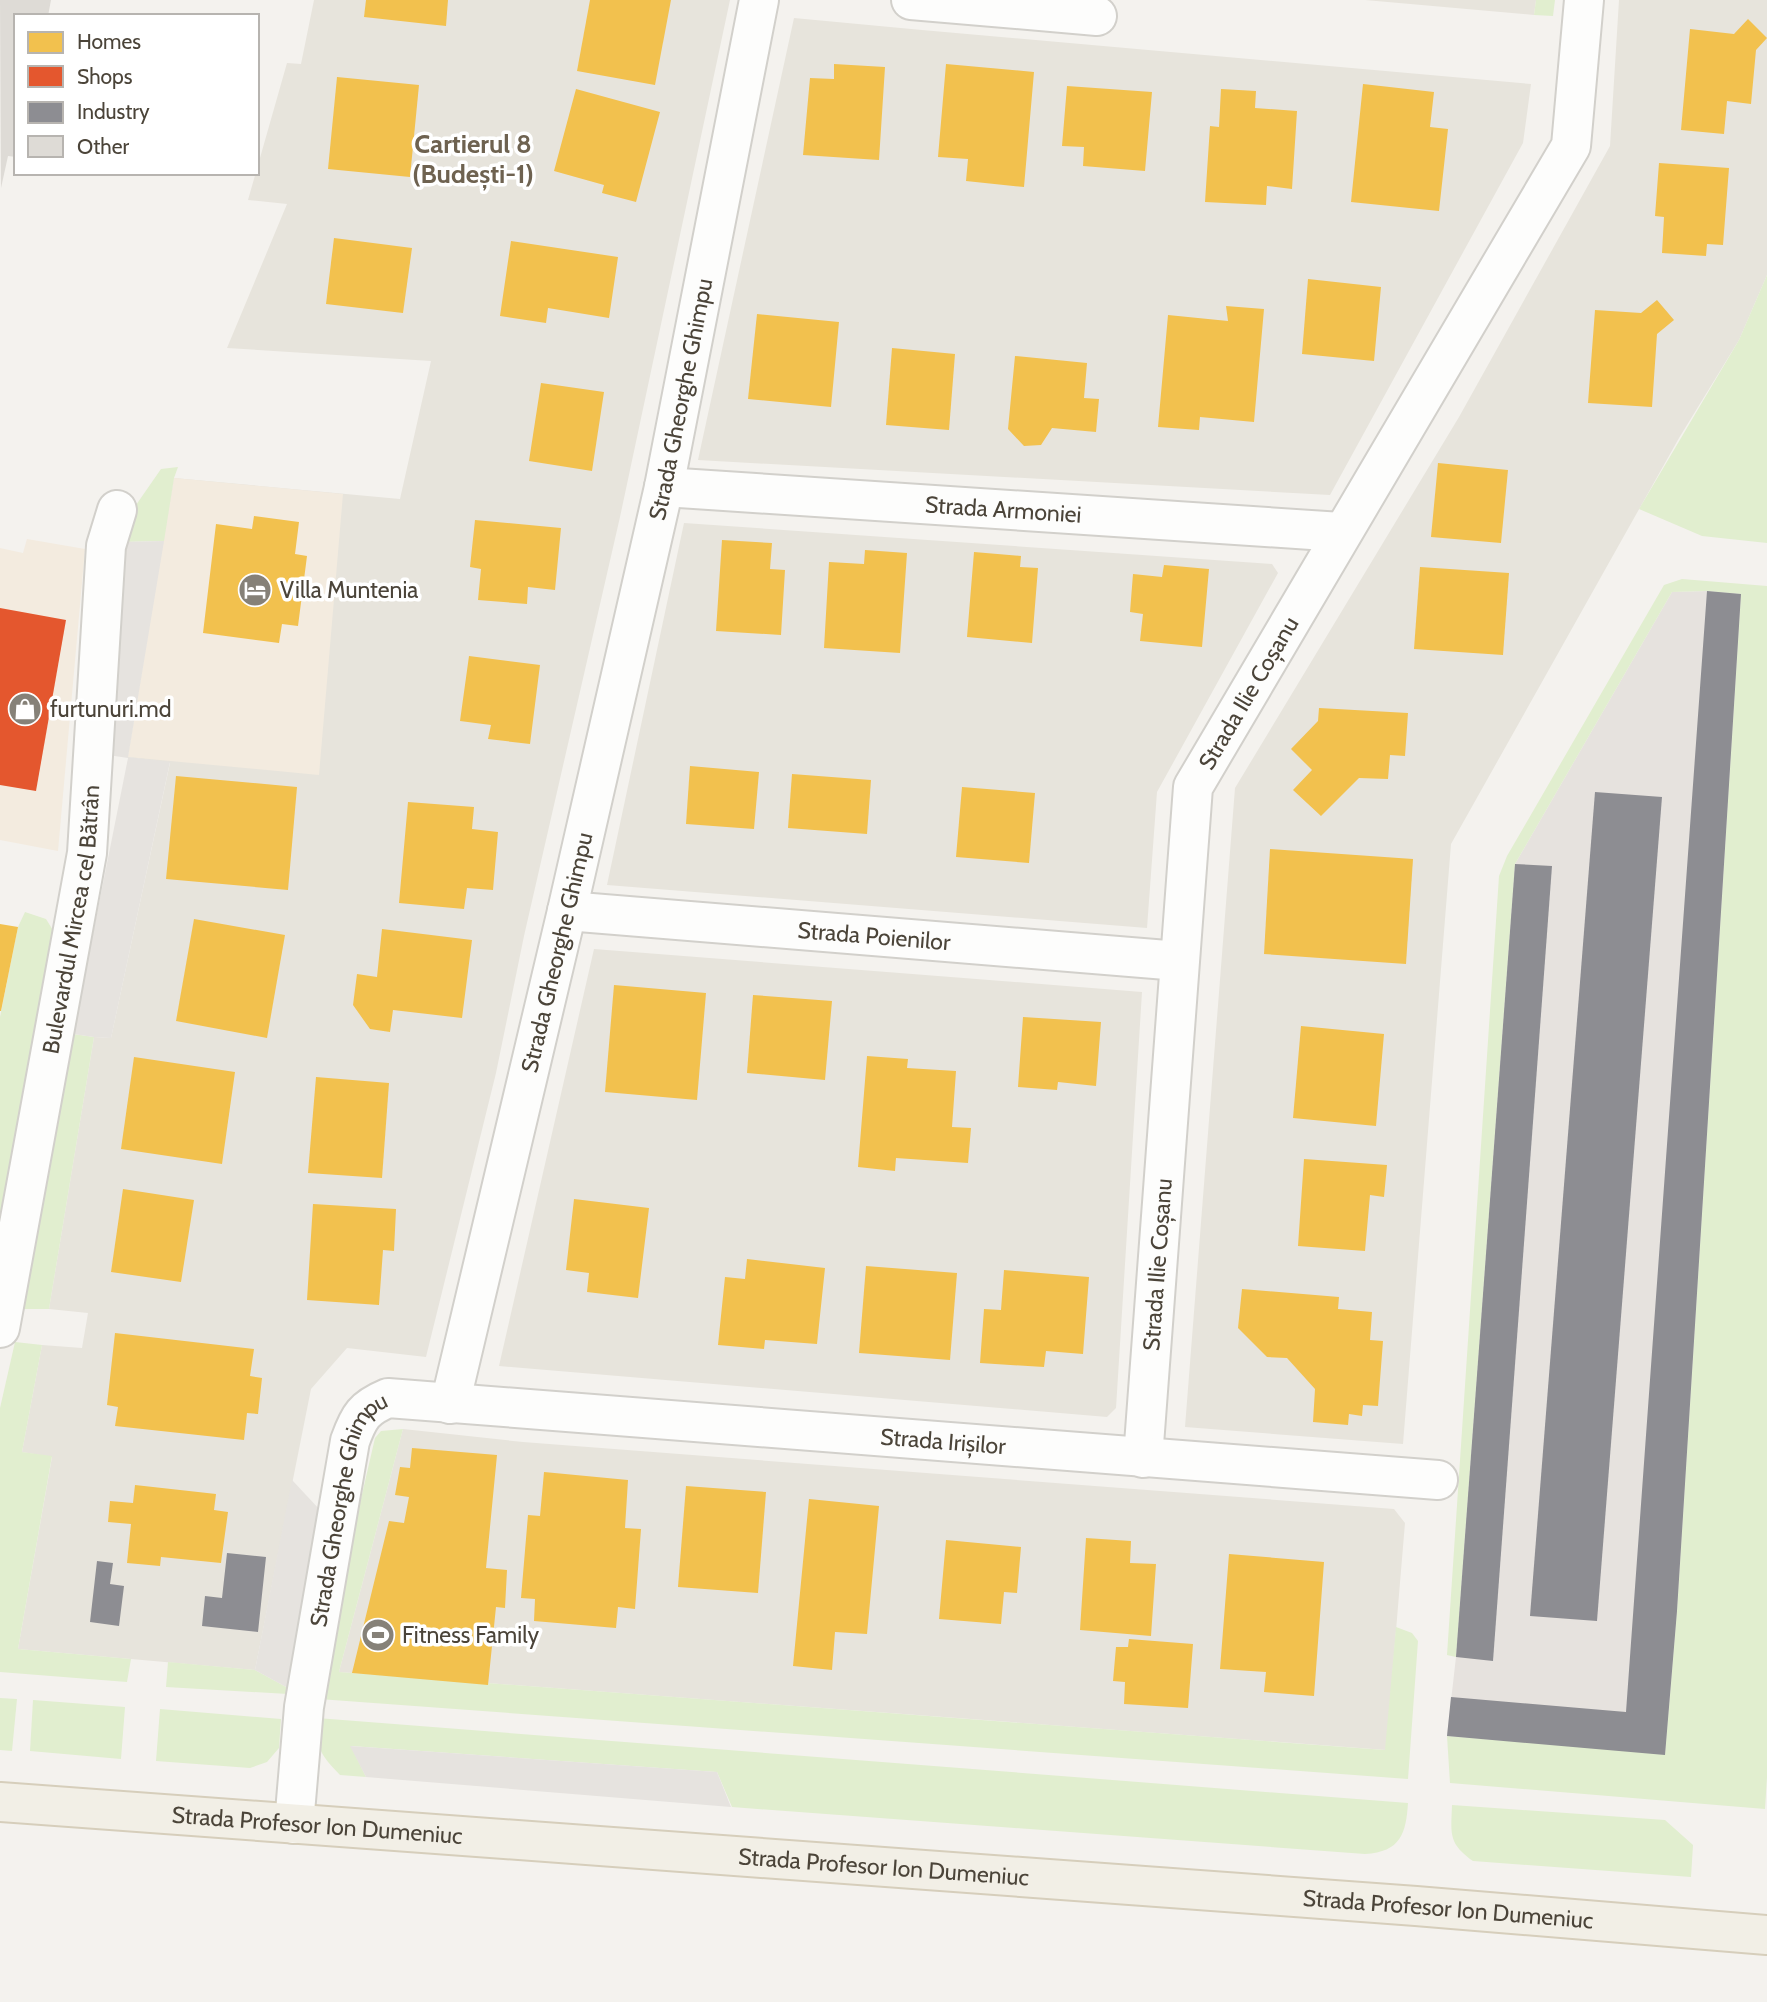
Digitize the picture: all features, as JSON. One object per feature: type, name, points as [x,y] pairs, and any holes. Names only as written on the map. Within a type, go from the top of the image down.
[{"type":"main road","name":"Strada Profesor Ion Dumeniuc","points":[[0,1802],[1402,1905],[1767,1935]]},
{"type":"street","name":"Strada Gheorghe Ghimpu","points":[[294,1824],[304,1707],[350,1441],[357,1422],[370,1406],[388,1398],[450,1404],[568,911],[664,487],[759,0]]},
{"type":"street","points":[[911,0],[1097,16]]},
{"type":"street","name":"Strada Ilie Coșanu","points":[[1143,1458],[1193,787],[1571,146],[1584,0]]},
{"type":"street","name":"Strada Armoniei","points":[[664,487],[1341,532]]},
{"type":"street","name":"Bulevardul Mircea cel Bătrân","points":[[0,1328],[87,853],[106,546],[117,510]]},
{"type":"street","name":"Strada Poienilor","points":[[568,911],[1179,961]]},
{"type":"street","name":"Strada Irișilor","points":[[450,1404],[1438,1480]]},
{"type":"shaded area","points":[[314,0],[730,0],[620,517],[524,936],[496,1073],[426,1357],[347,1348],[311,1389],[255,1670],[18,1649],[52,1457],[22,1452],[42,1345],[82,1348],[88,1313],[49,1309],[94,1037],[111,1038],[170,763],[128,757],[174,478],[400,499],[431,361],[227,348],[287,204],[248,200],[255,175],[259,175],[259,161],[287,63],[301,64]]},
{"type":"shaded area","points":[[1365,0],[1536,0],[1534,15]]},
{"type":"shaded area","points":[[1619,0],[1767,0],[1767,275],[1739,340],[1679,438],[1451,844],[1403,1444],[1185,1427],[1235,788],[1459,417],[1610,146]]},
{"type":"shaded area","points":[[794,18],[1531,84],[1523,143],[1330,495],[698,460]]},
{"type":"shaded area","points":[[174,478],[343,494],[319,775],[128,757]]},
{"type":"shaded area","points":[[684,523],[1272,564],[1278,573],[1157,792],[1147,928],[607,885]]},
{"type":"shaded area","points":[[27,539],[85,549],[58,851],[0,840],[0,548],[23,553]]},
{"type":"shaded area","points":[[164,541],[128,757],[170,762],[111,1038],[73,1034],[128,758],[108,755],[121,542]]},
{"type":"shaded area","points":[[1672,592],[1741,594],[1677,1611],[1665,1755],[1447,1736],[1456,1657],[1515,864]]},
{"type":"shaded area","points":[[594,949],[1142,992],[1116,1408],[1107,1417],[499,1366]]},
{"type":"shaded area","points":[[403,1429],[523,1442],[1394,1509],[1405,1523],[1386,1750],[339,1672]]},
{"type":"shaded area","points":[[292,1480],[320,1510],[288,1688],[255,1670]]},
{"type":"shaded area","points":[[350,1746],[717,1772],[731,1807],[366,1777]]},
{"type":"green space","points":[[1536,0],[1555,0],[1553,16],[1534,15]]},
{"type":"green space","points":[[1767,275],[1767,543],[1702,536],[1639,509],[1739,340]]},
{"type":"green space","points":[[178,467],[164,541],[121,542],[127,518],[161,469]]},
{"type":"green space","points":[[1682,579],[1767,586],[1765,1809],[1450,1783],[1447,1736],[1665,1754],[1677,1611],[1741,594],[1672,592],[1515,864],[1456,1657],[1447,1655],[1499,876],[1507,856],[1664,585]]},
{"type":"green space","points":[[25,912],[46,919],[56,935],[0,1264],[0,1017],[18,927]]},
{"type":"green space","points":[[73,1034],[94,1037],[49,1309],[23,1309]]},
{"type":"green space","points":[[15,1342],[42,1345],[22,1452],[52,1456],[18,1649],[131,1659],[127,1682],[0,1672],[0,1408]]},
{"type":"green space","points":[[403,1429],[339,1672],[1385,1750],[1396,1627],[1412,1633],[1418,1641],[1408,1779],[319,1699],[321,1672],[375,1438],[381,1431]]},
{"type":"green space","points":[[168,1662],[255,1670],[288,1688],[288,1694],[166,1687]]},
{"type":"green space","points":[[0,1698],[17,1699],[12,1751],[0,1750]]},
{"type":"green space","points":[[33,1700],[125,1707],[121,1759],[30,1751]]},
{"type":"green space","points":[[160,1709],[281,1719],[279,1748],[267,1762],[250,1768],[156,1761]]},
{"type":"green space","points":[[317,1718],[1408,1803],[1403,1832],[1394,1845],[1365,1854],[732,1807],[717,1772],[351,1746],[366,1777],[340,1775],[321,1750]]},
{"type":"green space","points":[[1452,1805],[1665,1820],[1693,1845],[1691,1877],[1473,1861],[1455,1843],[1451,1823]]},
{"type":"building: Homes","points":[[366,0],[448,0],[446,26],[364,17]]},
{"type":"building: Homes","points":[[590,0],[671,0],[655,85],[577,71]]},
{"type":"building: Homes","points":[[1748,19],[1767,38],[1756,50],[1751,104],[1727,101],[1724,134],[1681,130],[1690,29],[1734,34]]},
{"type":"building: Homes","points":[[834,64],[885,67],[879,160],[803,155],[810,78],[834,79]]},
{"type":"building: Homes","points":[[946,64],[1034,72],[1024,187],[966,181],[968,159],[938,157]]},
{"type":"building: Homes","points":[[337,77],[419,85],[410,177],[328,169]]},
{"type":"building: Homes","points":[[1363,84],[1434,92],[1430,127],[1448,129],[1439,211],[1351,202]]},
{"type":"building: Homes","points":[[1067,86],[1152,92],[1145,171],[1083,166],[1084,147],[1062,146]]},
{"type":"building: Homes","points":[[576,89],[660,112],[636,202],[602,193],[604,185],[554,171]]},
{"type":"building: Homes","points":[[1221,89],[1256,91],[1255,108],[1297,111],[1292,189],[1267,186],[1266,205],[1205,202],[1210,126],[1219,127]]},
{"type":"building: Homes","points":[[1659,163],[1729,168],[1723,245],[1707,244],[1706,256],[1662,253],[1664,217],[1655,216]]},
{"type":"building: Homes","points":[[334,238],[412,248],[403,313],[326,304]]},
{"type":"building: Homes","points":[[511,241],[618,257],[609,318],[548,308],[546,323],[500,316]]},
{"type":"building: Homes","points":[[1308,279],[1381,287],[1374,361],[1302,354]]},
{"type":"building: Homes","points":[[1657,300],[1674,320],[1657,334],[1652,407],[1588,403],[1595,310],[1641,313]]},
{"type":"building: Homes","points":[[1226,306],[1264,309],[1254,422],[1200,417],[1199,430],[1158,427],[1168,315],[1228,321]]},
{"type":"building: Homes","points":[[757,314],[839,322],[831,407],[748,399]]},
{"type":"building: Homes","points":[[892,348],[955,354],[949,430],[886,425]]},
{"type":"building: Homes","points":[[1015,356],[1087,363],[1084,398],[1099,399],[1096,432],[1052,428],[1041,445],[1024,446],[1008,429]]},
{"type":"building: Homes","points":[[541,383],[604,392],[592,471],[529,461]]},
{"type":"building: Homes","points":[[1438,463],[1508,470],[1501,543],[1431,537]]},
{"type":"building: Homes","name":"Villa Muntenia","points":[[254,516],[299,522],[295,554],[307,556],[298,626],[282,624],[279,643],[203,633],[216,524],[252,529]]},
{"type":"building: Homes","points":[[475,520],[561,528],[555,590],[528,587],[527,604],[478,600],[481,569],[470,567]]},
{"type":"building: Homes","points":[[722,540],[772,543],[770,569],[785,570],[781,635],[716,631]]},
{"type":"building: Homes","points":[[865,550],[907,553],[900,653],[824,648],[829,562],[864,564]]},
{"type":"building: Homes","points":[[974,552],[1021,556],[1020,567],[1038,568],[1032,643],[967,637]]},
{"type":"building: Homes","points":[[1164,565],[1209,569],[1202,647],[1140,641],[1143,614],[1130,612],[1133,574],[1162,577]]},
{"type":"building: Homes","points":[[1420,567],[1509,573],[1503,655],[1414,649]]},
{"type":"building: Homes","points":[[469,656],[540,665],[530,744],[488,739],[491,725],[460,721]]},
{"type":"building: Homes","points":[[1319,708],[1408,713],[1405,756],[1390,755],[1388,779],[1359,778],[1321,816],[1293,790],[1312,770],[1291,749],[1318,721]]},
{"type":"building: Homes","points":[[690,766],[759,772],[754,829],[686,824]]},
{"type":"building: Homes","points":[[792,774],[871,780],[867,834],[788,828]]},
{"type":"building: Homes","points":[[176,776],[297,787],[288,890],[166,879]]},
{"type":"building: Homes","points":[[962,787],[1035,793],[1029,863],[956,857]]},
{"type":"building: Homes","points":[[408,802],[474,807],[472,829],[498,832],[493,890],[467,888],[464,909],[399,903]]},
{"type":"building: Homes","points":[[1270,849],[1413,859],[1406,964],[1264,954]]},
{"type":"building: Homes","points":[[194,919],[285,935],[267,1038],[176,1021]]},
{"type":"building: Homes","points":[[0,924],[18,927],[1,1011],[0,1011]]},
{"type":"building: Homes","points":[[382,929],[472,940],[462,1018],[393,1010],[390,1032],[370,1029],[353,1005],[357,974],[377,977]]},
{"type":"building: Homes","points":[[614,985],[706,993],[697,1100],[605,1092]]},
{"type":"building: Homes","points":[[753,995],[832,1001],[825,1080],[747,1073]]},
{"type":"building: Homes","points":[[1023,1017],[1101,1022],[1096,1086],[1058,1082],[1057,1090],[1018,1087]]},
{"type":"building: Homes","points":[[1301,1026],[1384,1034],[1376,1126],[1293,1118]]},
{"type":"building: Homes","points":[[867,1056],[908,1059],[907,1068],[956,1071],[952,1127],[971,1128],[968,1163],[896,1158],[895,1171],[858,1167]]},
{"type":"building: Homes","points":[[134,1057],[235,1072],[222,1164],[121,1149]]},
{"type":"building: Homes","points":[[316,1077],[389,1083],[382,1178],[308,1173]]},
{"type":"building: Homes","points":[[1304,1159],[1387,1165],[1384,1197],[1370,1195],[1365,1251],[1298,1246]]},
{"type":"building: Homes","points":[[123,1189],[194,1200],[181,1282],[111,1272]]},
{"type":"building: Homes","points":[[574,1199],[649,1208],[638,1298],[587,1292],[589,1273],[566,1270]]},
{"type":"building: Homes","points":[[313,1204],[396,1209],[394,1251],[383,1250],[379,1305],[307,1300]]},
{"type":"building: Homes","points":[[747,1259],[825,1268],[817,1344],[765,1340],[764,1349],[718,1345],[725,1277],[745,1279]]},
{"type":"building: Homes","points":[[866,1266],[957,1273],[950,1360],[859,1353]]},
{"type":"building: Homes","points":[[1004,1270],[1089,1277],[1083,1354],[1046,1351],[1044,1367],[980,1363],[984,1309],[1001,1310]]},
{"type":"building: Homes","points":[[1242,1289],[1339,1297],[1338,1309],[1372,1312],[1370,1340],[1383,1341],[1378,1406],[1363,1405],[1362,1416],[1349,1414],[1348,1425],[1313,1422],[1315,1389],[1287,1358],[1267,1357],[1238,1328]]},
{"type":"building: Homes","points":[[115,1333],[254,1349],[250,1376],[262,1378],[258,1414],[247,1413],[244,1440],[115,1426],[118,1407],[107,1405]]},
{"type":"building: Homes","points":[[412,1448],[497,1455],[486,1568],[507,1570],[505,1608],[496,1607],[488,1685],[352,1673],[389,1521],[404,1523],[409,1497],[395,1495],[400,1467],[410,1468]]},
{"type":"building: Homes","points":[[544,1472],[628,1480],[625,1528],[641,1529],[635,1609],[618,1607],[616,1628],[534,1621],[535,1599],[521,1598],[528,1515],[540,1516]]},
{"type":"building: Homes","points":[[135,1485],[216,1494],[214,1510],[228,1512],[221,1563],[161,1557],[160,1566],[127,1563],[131,1524],[108,1522],[110,1501],[133,1503]]},
{"type":"building: Homes","points":[[686,1486],[766,1492],[758,1593],[678,1587]]},
{"type":"building: Homes","points":[[809,1499],[879,1506],[867,1634],[835,1632],[832,1670],[793,1666]]},
{"type":"building: Homes","points":[[1086,1538],[1131,1541],[1130,1563],[1156,1564],[1151,1636],[1080,1630]]},
{"type":"building: Homes","points":[[946,1540],[1021,1547],[1017,1593],[1004,1592],[1001,1624],[939,1619]]},
{"type":"building: Homes","points":[[1229,1554],[1324,1562],[1314,1696],[1264,1692],[1266,1672],[1220,1669]]},
{"type":"building: Homes","points":[[1129,1639],[1193,1644],[1188,1708],[1124,1704],[1125,1682],[1113,1681],[1116,1647],[1128,1647]]},
{"type":"building: Shops","points":[[0,608],[66,620],[36,791],[0,785]]},
{"type":"building: Industry","points":[[1707,591],[1741,594],[1677,1611],[1665,1755],[1447,1736],[1451,1697],[1626,1712]]},
{"type":"building: Industry","points":[[1595,792],[1662,797],[1597,1621],[1530,1616]]},
{"type":"building: Industry","points":[[1515,864],[1552,866],[1493,1661],[1456,1657]]},
{"type":"building: Industry","points":[[227,1553],[266,1557],[258,1632],[202,1626],[205,1596],[222,1598]]},
{"type":"building: Industry","points":[[97,1561],[113,1563],[110,1584],[124,1586],[119,1626],[90,1622]]},
{"type":"building: Other","points":[[0,0],[51,0],[48,14],[14,14],[14,157],[8,156],[1,188]]},
{"type":"place","name":"Villa Muntenia","points":[[255,590]]},
{"type":"place","name":"furtunuri.md","points":[[25,709]]},
{"type":"place","name":"Fitness Family","points":[[378,1635]]},
{"type":"district","name":"Cartierul 8 (Budești-1)","points":[[473,159]]}]
